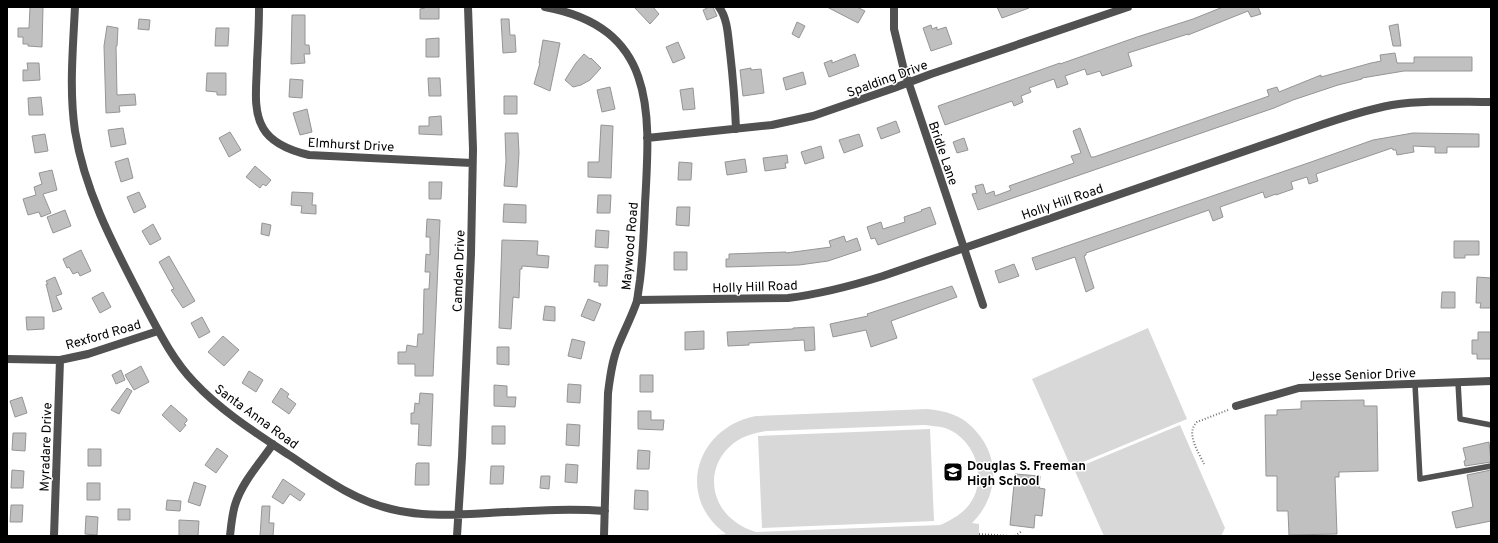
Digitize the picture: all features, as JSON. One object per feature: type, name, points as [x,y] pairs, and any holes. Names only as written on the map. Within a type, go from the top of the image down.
[{"type":"street","name":"Santa Anna Road","points":[[75,7],[72,98],[75,132],[81,158],[92,193],[102,220],[118,255],[158,331],[177,362],[213,401],[273,444],[328,480],[371,503],[391,509],[439,515],[542,510],[588,509],[605,511]]},
{"type":"street","name":"Elmhurst Drive","points":[[259,7],[257,107],[263,128],[274,140],[291,150],[309,155],[472,163]]},
{"type":"street","name":"Camden Drive","points":[[457,536],[471,261],[472,94],[468,7]]},
{"type":"street","name":"Maywood Road","points":[[546,7],[584,18],[599,26],[623,48],[632,62],[643,91],[646,108],[647,172],[642,264],[637,300],[618,346],[611,373],[608,393],[604,536]]},
{"type":"street","points":[[719,7],[725,21],[728,40],[735,97],[736,129]]},
{"type":"street","name":"Bridle Lane","points":[[894,7],[894,29],[908,83],[983,305]]},
{"type":"street","name":"Spalding Drive","points":[[647,138],[772,125],[813,116],[1128,7]]},
{"type":"street","name":"Holly Hill Road","points":[[637,300],[788,298],[810,295],[856,284],[1360,112],[1391,105],[1414,103],[1491,102]]},
{"type":"street","name":"Rexford Road","points":[[7,359],[60,360],[88,354],[158,331]]},
{"type":"street","name":"Myradare Drive","points":[[54,536],[60,360]]},
{"type":"street","name":"Jesse Senior Drive","points":[[1236,406],[1299,388],[1491,381]]},
{"type":"street","points":[[230,536],[235,505],[238,497],[245,483],[273,444]]},
{"type":"lane","points":[[1458,382],[1460,420],[1491,425]]},
{"type":"lane","points":[[1414,384],[1420,480],[1491,466]]},
{"type":"path","points":[[1204,464],[1193,438],[1192,429],[1194,425],[1202,420],[1236,406]]},
{"type":"path","points":[[1015,536],[1022,531]]},
{"type":"path","points":[[979,534],[1009,536]]},
{"type":"shaded area","points":[[1148,328],[1187,419],[1071,467],[1032,379]]},
{"type":"shaded area","points":[[927,409],[951,414],[962,419],[975,429],[987,447],[993,470],[991,492],[980,514],[972,523],[979,524],[979,536],[716,536],[726,534],[710,518],[700,501],[697,483],[699,465],[707,448],[719,434],[736,423],[756,416]],"holes":[[[924,425],[945,428],[964,440],[975,459],[978,470],[976,492],[971,502],[965,510],[957,516],[940,525],[756,532],[736,522],[723,509],[715,493],[714,476],[719,460],[730,446],[746,436],[768,431]]]},
{"type":"shaded area","points":[[1180,425],[1225,528],[1221,536],[1104,536],[1074,469]]},
{"type":"shaded area","points":[[930,429],[934,521],[762,528],[758,436]]},
{"type":"building","points":[[30,7],[43,7],[42,47],[23,44],[23,37],[18,37],[18,28],[29,28]]},
{"type":"building","points":[[425,7],[439,7],[439,19],[420,19],[420,9]]},
{"type":"building","points":[[634,7],[653,7],[659,14],[650,24]]},
{"type":"building","points":[[713,7],[717,16],[707,20],[703,10]]},
{"type":"building","points":[[827,7],[857,7],[865,11],[858,23]]},
{"type":"building","points":[[997,7],[1028,7],[1029,8],[1002,18]]},
{"type":"building","points":[[1223,7],[1258,7],[1261,14],[1251,17],[1248,11],[1188,35],[1128,53],[1132,66],[1102,76],[1100,71],[1087,75],[1085,69],[1065,76],[1068,84],[1057,88],[1054,79],[1029,88],[1031,92],[1021,96],[1023,102],[1014,106],[1012,101],[945,125],[938,106],[1060,63],[1193,19]]},
{"type":"building","points":[[292,15],[305,15],[305,45],[309,45],[310,54],[304,54],[305,63],[291,64]]},
{"type":"building","points":[[139,19],[150,20],[149,30],[138,29]]},
{"type":"building","points":[[501,19],[509,19],[510,35],[515,35],[516,52],[503,53]]},
{"type":"building","points":[[797,22],[805,26],[799,38],[792,34]]},
{"type":"building","points":[[1398,24],[1401,46],[1393,46],[1389,26]]},
{"type":"building","points":[[931,25],[932,29],[937,27],[937,30],[946,27],[952,44],[931,51],[923,28]]},
{"type":"building","points":[[107,26],[118,28],[116,46],[117,95],[135,94],[136,105],[119,106],[120,112],[106,113],[104,46]]},
{"type":"building","points":[[216,28],[229,28],[228,46],[215,46]]},
{"type":"building","points":[[439,38],[439,57],[426,57],[426,39]]},
{"type":"building","points":[[543,40],[560,43],[550,91],[534,84],[540,63]]},
{"type":"building","points":[[678,42],[685,58],[673,63],[666,47]]},
{"type":"building","points":[[1395,53],[1397,63],[1414,63],[1414,57],[1472,57],[1472,71],[1404,71],[1362,78],[1293,100],[1274,108],[978,210],[972,194],[977,193],[975,186],[983,184],[986,194],[994,191],[995,196],[1011,190],[1009,186],[1074,163],[1071,156],[1081,153],[1073,131],[1080,128],[1091,157],[1094,157],[1269,96],[1267,90],[1277,87],[1279,92],[1321,75],[1321,77],[1381,61],[1380,55]]},
{"type":"building","points":[[584,54],[590,59],[591,58],[601,68],[590,80],[573,87],[565,80]]},
{"type":"building","points":[[855,54],[859,66],[829,77],[824,63],[832,60],[832,63]]},
{"type":"building","points":[[27,63],[39,63],[40,80],[23,81],[23,70],[28,70]]},
{"type":"building","points":[[751,68],[751,70],[761,69],[764,93],[743,96],[740,70]]},
{"type":"building","points":[[803,72],[806,84],[786,90],[783,78]]},
{"type":"building","points":[[207,73],[226,73],[226,95],[217,95],[217,92],[206,91]]},
{"type":"building","points":[[428,78],[440,78],[441,96],[429,96]]},
{"type":"building","points":[[290,79],[303,80],[302,98],[289,97]]},
{"type":"building","points":[[610,87],[615,109],[602,112],[597,90]]},
{"type":"building","points":[[693,88],[695,109],[683,110],[680,90]]},
{"type":"building","points":[[504,96],[517,96],[517,114],[504,114]]},
{"type":"building","points":[[41,97],[43,115],[29,115],[28,98]]},
{"type":"building","points":[[307,109],[312,132],[300,135],[293,113]]},
{"type":"building","points":[[441,116],[442,135],[419,134],[419,126],[429,126],[429,117]]},
{"type":"building","points":[[896,121],[900,132],[881,139],[877,128]]},
{"type":"building","points":[[601,125],[613,126],[611,178],[588,177],[588,162],[599,162]]},
{"type":"building","points":[[123,128],[126,144],[111,147],[108,130]]},
{"type":"building","points":[[230,132],[241,150],[229,157],[219,138]]},
{"type":"building","points":[[505,133],[518,133],[519,153],[517,187],[504,186],[506,161]]},
{"type":"building","points":[[1413,133],[1479,134],[1479,147],[1447,147],[1447,153],[1435,153],[1435,147],[1413,146],[1414,152],[1397,155],[1396,150],[1393,150],[1392,148],[1316,174],[1318,181],[1309,184],[1307,177],[1291,182],[1293,189],[1276,195],[1265,198],[1263,192],[1220,207],[1223,217],[1213,221],[1209,210],[1086,253],[1084,256],[1094,288],[1086,292],[1075,257],[1036,270],[1032,258],[1373,140]]},
{"type":"building","points":[[45,134],[48,151],[35,153],[32,136]]},
{"type":"building","points":[[859,134],[863,146],[844,153],[839,140]]},
{"type":"building","points":[[964,138],[968,150],[957,153],[953,142]]},
{"type":"building","points":[[821,146],[824,158],[805,164],[801,152]]},
{"type":"building","points":[[787,155],[788,163],[785,163],[786,168],[765,171],[763,158]]},
{"type":"building","points":[[128,158],[133,178],[121,182],[115,162]]},
{"type":"building","points":[[745,159],[747,172],[727,175],[725,162]]},
{"type":"building","points":[[679,162],[692,163],[691,180],[678,180]]},
{"type":"building","points":[[255,166],[271,180],[266,186],[263,184],[260,188],[246,177]]},
{"type":"building","points":[[52,170],[57,190],[43,194],[51,213],[41,217],[39,212],[28,215],[23,199],[36,195],[34,187],[42,184],[39,173]]},
{"type":"building","points":[[429,182],[442,182],[441,199],[429,199]]},
{"type":"building","points":[[139,192],[146,207],[134,213],[127,197]]},
{"type":"building","points":[[292,192],[313,193],[312,205],[316,205],[316,214],[301,213],[302,206],[291,205]]},
{"type":"building","points":[[598,195],[611,195],[610,213],[597,213]]},
{"type":"building","points":[[504,204],[526,205],[526,223],[503,222]]},
{"type":"building","points":[[677,207],[690,207],[689,226],[676,225]]},
{"type":"building","points":[[930,207],[936,224],[878,245],[875,238],[871,239],[867,227],[881,222],[883,229],[905,222],[904,217]]},
{"type":"building","points":[[65,210],[71,226],[53,233],[47,217]]},
{"type":"building","points":[[427,219],[440,220],[433,376],[415,376],[415,364],[398,364],[398,352],[406,352],[407,345],[417,347],[418,334],[423,334],[424,289],[429,289],[430,272],[425,272],[426,254],[430,255],[430,237],[426,237]]},
{"type":"building","points":[[262,223],[271,225],[269,236],[261,234]]},
{"type":"building","points":[[153,224],[161,239],[150,245],[142,231]]},
{"type":"building","points":[[596,230],[609,231],[608,248],[595,247]]},
{"type":"building","points":[[844,236],[846,242],[857,238],[861,250],[828,261],[799,265],[726,267],[726,259],[729,259],[729,254],[786,253],[831,247],[829,241]]},
{"type":"building","points":[[502,240],[538,241],[537,255],[549,256],[548,268],[522,266],[522,269],[520,269],[519,298],[513,297],[511,329],[499,328]]},
{"type":"building","points":[[1454,241],[1479,241],[1479,255],[1465,255],[1465,258],[1454,258]]},
{"type":"building","points":[[81,250],[91,271],[80,276],[78,272],[73,274],[69,267],[67,268],[63,259]]},
{"type":"building","points":[[674,252],[687,252],[687,270],[674,270]]},
{"type":"building","points":[[169,256],[195,301],[183,308],[171,290],[174,289],[159,262]]},
{"type":"building","points":[[1014,264],[1019,276],[999,283],[995,271]]},
{"type":"building","points":[[595,265],[608,265],[607,286],[599,286],[599,282],[594,282]]},
{"type":"building","points":[[55,277],[62,294],[56,296],[62,309],[53,312],[46,284],[48,284],[46,281]]},
{"type":"building","points":[[1477,277],[1491,278],[1491,308],[1480,308],[1481,303],[1476,303]]},
{"type":"building","points":[[952,286],[957,297],[891,321],[897,338],[871,347],[866,330],[833,337],[830,324],[868,316],[867,314]]},
{"type":"building","points":[[103,292],[111,307],[100,313],[92,298]]},
{"type":"building","points":[[1442,292],[1455,292],[1455,308],[1441,308]]},
{"type":"building","points":[[588,299],[601,304],[594,321],[581,316]]},
{"type":"building","points":[[545,306],[555,307],[555,321],[543,320]]},
{"type":"building","points":[[26,317],[44,317],[44,329],[27,330]]},
{"type":"building","points":[[202,317],[210,332],[199,338],[191,323]]},
{"type":"building","points":[[814,327],[815,350],[805,351],[804,340],[749,343],[749,345],[728,346],[727,332]]},
{"type":"building","points":[[704,331],[704,349],[685,350],[685,332]]},
{"type":"building","points":[[1478,332],[1491,332],[1491,359],[1477,359],[1477,354],[1472,354],[1472,340],[1478,340]]},
{"type":"building","points":[[223,336],[239,350],[224,366],[208,352]]},
{"type":"building","points":[[572,339],[585,342],[581,359],[568,356]]},
{"type":"building","points":[[497,347],[509,347],[509,365],[497,364]]},
{"type":"building","points":[[141,366],[149,382],[134,390],[125,375]]},
{"type":"building","points":[[121,370],[125,380],[116,384],[112,375]]},
{"type":"building","points":[[249,371],[263,380],[256,392],[242,383]]},
{"type":"building","points":[[640,375],[653,375],[653,392],[640,392]]},
{"type":"building","points":[[568,384],[581,385],[580,403],[567,402]]},
{"type":"building","points":[[494,385],[507,386],[507,397],[516,397],[515,407],[494,406]]},
{"type":"building","points":[[127,388],[132,391],[119,414],[111,410]]},
{"type":"building","points":[[281,388],[289,394],[287,397],[296,404],[289,414],[272,402]]},
{"type":"building","points":[[420,393],[433,394],[431,446],[418,445],[419,424],[411,424],[411,413],[414,413],[415,403],[419,404]]},
{"type":"building","points":[[22,397],[27,413],[15,417],[10,401]]},
{"type":"building","points":[[1364,400],[1364,406],[1377,406],[1378,471],[1339,472],[1339,477],[1335,477],[1337,534],[1289,535],[1288,511],[1277,511],[1277,476],[1266,476],[1265,415],[1277,415],[1277,410],[1301,409],[1301,401]]},
{"type":"building","points":[[171,405],[187,419],[184,424],[186,425],[180,432],[162,415]]},
{"type":"building","points":[[638,411],[651,411],[651,420],[664,420],[663,430],[638,429]]},
{"type":"building","points":[[567,424],[580,425],[579,446],[566,445]]},
{"type":"building","points":[[492,426],[505,426],[505,444],[492,444]]},
{"type":"building","points":[[13,433],[26,433],[25,451],[12,450]]},
{"type":"building","points":[[1489,442],[1491,462],[1465,466],[1464,461],[1466,460],[1463,448]]},
{"type":"building","points":[[217,448],[228,456],[216,473],[205,465]]},
{"type":"building","points":[[88,449],[101,449],[101,466],[88,466]]},
{"type":"building","points":[[638,450],[650,451],[649,469],[637,469]]},
{"type":"building","points":[[417,463],[429,463],[429,485],[415,485]]},
{"type":"building","points":[[566,464],[578,465],[577,483],[565,482]]},
{"type":"building","points":[[491,466],[504,466],[503,484],[490,484]]},
{"type":"building","points":[[12,470],[24,471],[23,488],[11,488]]},
{"type":"building","points":[[1491,470],[1491,521],[1456,528],[1452,512],[1473,507],[1467,475]]},
{"type":"building","points":[[1015,474],[1040,476],[1039,488],[1045,489],[1042,516],[1035,515],[1034,528],[1010,525]]},
{"type":"building","points":[[541,476],[550,476],[549,489],[540,488]]},
{"type":"building","points":[[283,479],[305,494],[300,501],[290,494],[283,504],[272,497]]},
{"type":"building","points":[[194,482],[206,486],[200,506],[188,502]]},
{"type":"building","points":[[87,483],[100,483],[100,500],[87,500]]},
{"type":"building","points":[[635,490],[648,491],[648,510],[634,509]]},
{"type":"building","points":[[167,500],[181,501],[180,511],[166,510]]},
{"type":"building","points":[[11,505],[23,505],[22,522],[10,522]]},
{"type":"building","points":[[262,506],[270,506],[269,523],[274,523],[273,536],[260,536]]},
{"type":"building","points":[[118,509],[130,509],[130,520],[118,520]]},
{"type":"building","points":[[86,516],[98,517],[97,535],[85,534]]},
{"type":"building","points":[[179,520],[199,521],[198,536],[179,536]]},
{"type":"place","name":"Douglas S. Freeman High School","points":[[953,472]]}]
